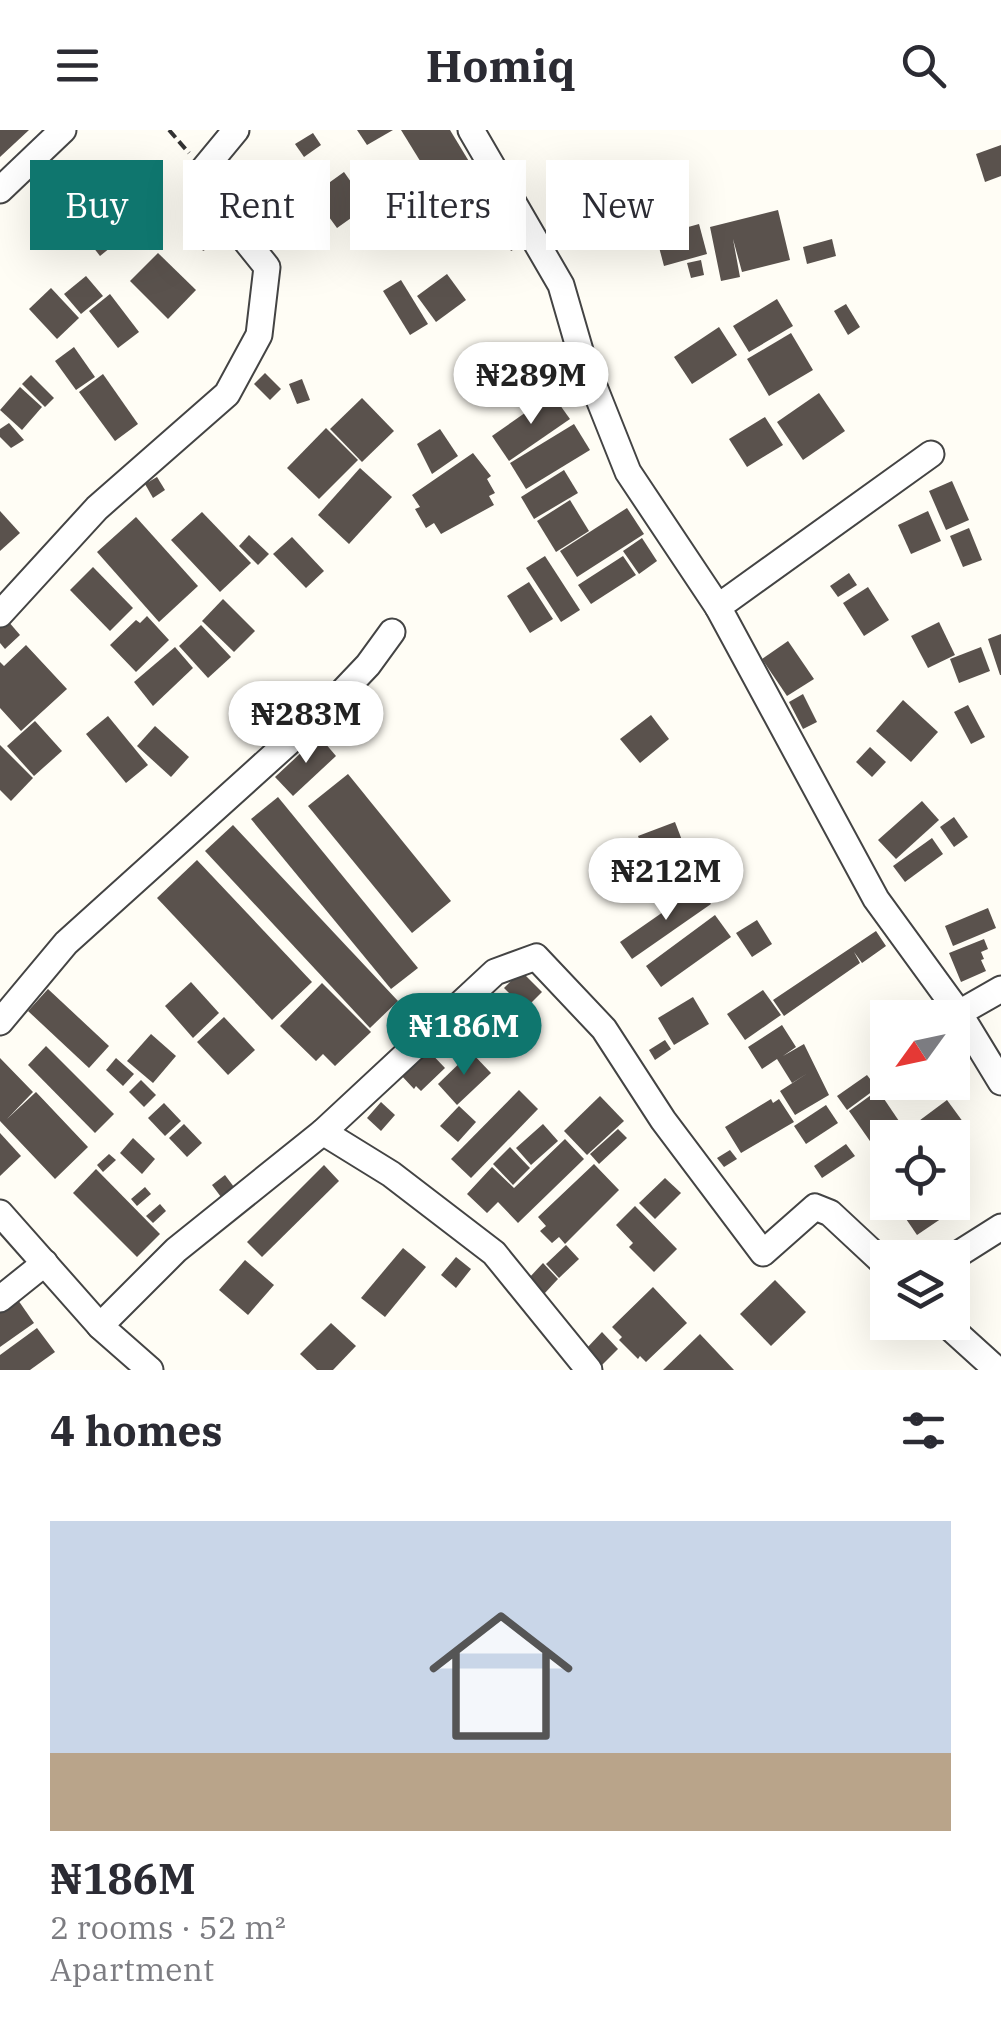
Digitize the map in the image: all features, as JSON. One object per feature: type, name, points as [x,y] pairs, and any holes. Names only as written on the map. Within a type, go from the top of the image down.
[{"type":"street","points":[[0,190],[63,130]]},
{"type":"street","points":[[0,614],[97,508],[227,394],[259,335],[267,267],[230,221],[203,170],[236,130]]},
{"type":"street","points":[[471,130],[561,285],[582,354],[628,472],[718,608],[876,899],[949,1000]]},
{"type":"street","points":[[718,608],[930,454]]},
{"type":"street","points":[[0,1022],[66,943],[331,704],[368,665],[392,632]]},
{"type":"street","points":[[100,1326],[176,1250],[323,1132],[495,972],[536,956],[604,1030],[663,1120],[763,1253],[815,1207],[830,1213],[870,1250]]},
{"type":"street","points":[[970,1006],[1001,989]]},
{"type":"street","points":[[970,1032],[1001,1082]]},
{"type":"street","points":[[323,1132],[391,1174],[494,1253],[589,1370]]},
{"type":"street","points":[[0,1214],[100,1326],[150,1370]]},
{"type":"street","points":[[970,1247],[1001,1227]]},
{"type":"street","points":[[0,1299],[45,1263]]},
{"type":"street","points":[[964,1340],[997,1370]]},
{"type":"building","points":[[0,130],[29,130],[0,157]]},
{"type":"building","points":[[357,130],[393,130],[367,145]]},
{"type":"building","points":[[401,130],[450,130],[468,160],[420,160]]},
{"type":"building","points":[[313,133],[321,145],[304,157],[295,144]]},
{"type":"building","points":[[1001,145],[1001,176],[985,182],[976,154]]},
{"type":"building","points":[[344,172],[350,180],[350,219],[337,228],[330,218],[330,182]]},
{"type":"building","points":[[778,210],[790,260],[742,272],[733,239],[740,277],[721,281],[710,227]]},
{"type":"building","points":[[699,224],[707,254],[664,266],[660,250],[689,250],[689,227]]},
{"type":"building","points":[[832,239],[836,256],[807,264],[803,247]]},
{"type":"building","points":[[158,253],[196,290],[168,319],[130,281]]},
{"type":"building","points":[[701,260],[704,275],[691,278],[687,263]]},
{"type":"building","points":[[447,274],[466,300],[436,322],[417,296]]},
{"type":"building","points":[[86,276],[103,296],[81,314],[64,294]]},
{"type":"building","points":[[401,280],[428,324],[410,335],[383,291]]},
{"type":"building","points":[[51,288],[79,318],[57,339],[29,309]]},
{"type":"building","points":[[110,294],[139,332],[118,348],[89,311]]},
{"type":"building","points":[[777,299],[793,326],[749,352],[733,326]]},
{"type":"building","points":[[846,304],[860,327],[848,335],[834,311]]},
{"type":"building","points":[[719,327],[737,355],[692,384],[674,357]]},
{"type":"building","points":[[791,333],[813,370],[769,396],[747,359]]},
{"type":"building","points":[[74,347],[95,377],[76,390],[55,361]]},
{"type":"building","points":[[546,356],[565,382],[542,399],[523,373]]},
{"type":"building","points":[[265,373],[281,389],[270,400],[254,384]]},
{"type":"building","points":[[103,374],[138,424],[115,441],[79,392]]},
{"type":"building","points":[[31,375],[54,398],[45,407],[22,384]]},
{"type":"building","points":[[302,379],[310,400],[297,404],[289,384]]},
{"type":"building","points":[[20,387],[42,407],[22,430],[0,410]]},
{"type":"building","points":[[819,393],[845,431],[803,460],[777,422]]},
{"type":"building","points":[[552,394],[570,419],[509,461],[492,436]]},
{"type":"building","points":[[362,398],[394,431],[362,462],[330,429]]},
{"type":"building","points":[[765,417],[783,445],[747,467],[729,439]]},
{"type":"building","points":[[9,423],[24,440],[11,448],[0,437],[0,429]]},
{"type":"building","points":[[574,424],[590,450],[526,489],[510,463]]},
{"type":"building","points":[[326,428],[358,460],[319,499],[287,468]]},
{"type":"building","points":[[440,429],[458,456],[432,474],[417,444]]},
{"type":"building","points":[[473,453],[491,476],[487,479],[495,493],[489,496],[494,505],[441,534],[434,523],[426,528],[412,495]]},
{"type":"building","points":[[360,468],[392,497],[349,544],[318,515]]},
{"type":"building","points":[[564,470],[578,493],[534,519],[521,497]]},
{"type":"building","points":[[157,477],[165,490],[153,498],[145,484]]},
{"type":"building","points":[[952,481],[969,520],[946,530],[929,491]]},
{"type":"building","points":[[570,500],[589,531],[556,552],[537,521]]},
{"type":"building","points":[[627,508],[644,534],[577,577],[560,551]]},
{"type":"building","points":[[0,511],[20,533],[0,551]]},
{"type":"building","points":[[928,511],[941,541],[911,554],[898,525]]},
{"type":"building","points":[[202,512],[251,563],[220,592],[171,540]]},
{"type":"building","points":[[136,517],[198,586],[159,622],[97,552]]},
{"type":"building","points":[[969,528],[982,560],[963,567],[950,536]]},
{"type":"building","points":[[249,535],[269,554],[258,565],[239,546]]},
{"type":"building","points":[[292,537],[324,571],[306,588],[273,554]]},
{"type":"building","points":[[642,538],[657,561],[639,574],[623,551]]},
{"type":"building","points":[[545,556],[580,610],[561,622],[526,568]]},
{"type":"building","points":[[623,556],[636,575],[591,604],[578,585]]},
{"type":"building","points":[[93,567],[133,608],[110,631],[70,590]]},
{"type":"building","points":[[849,573],[857,585],[838,597],[830,586]]},
{"type":"building","points":[[529,582],[553,619],[530,633],[507,596]]},
{"type":"building","points":[[868,587],[889,620],[864,636],[843,603]]},
{"type":"building","points":[[223,599],[255,631],[234,652],[202,621]]},
{"type":"building","points":[[147,616],[169,640],[136,672],[110,645],[136,620],[140,623]]},
{"type":"building","points":[[8,621],[20,635],[5,649],[0,643],[0,628]]},
{"type":"building","points":[[939,622],[955,655],[928,668],[911,636]]},
{"type":"building","points":[[201,625],[231,657],[208,678],[179,646]]},
{"type":"building","points":[[1001,634],[1001,675],[1000,675],[988,639]]},
{"type":"building","points":[[788,641],[814,679],[787,696],[762,659]]},
{"type":"building","points":[[26,645],[67,689],[21,731],[0,708],[0,662],[4,666]]},
{"type":"building","points":[[175,647],[193,668],[153,706],[134,682]]},
{"type":"building","points":[[981,647],[990,671],[959,683],[950,659]]},
{"type":"building","points":[[803,694],[817,722],[803,729],[789,702]]},
{"type":"building","points":[[903,700],[938,732],[911,762],[876,731]]},
{"type":"building","points":[[968,705],[985,737],[971,744],[954,712]]},
{"type":"building","points":[[651,715],[669,739],[640,763],[620,739]]},
{"type":"building","points":[[108,716],[148,765],[126,783],[86,734]]},
{"type":"building","points":[[35,721],[62,751],[34,776],[7,746]]},
{"type":"building","points":[[155,726],[189,757],[171,777],[137,746]]},
{"type":"building","points":[[319,736],[336,756],[293,796],[275,777]]},
{"type":"building","points":[[0,745],[33,778],[11,801],[0,790]]},
{"type":"building","points":[[870,747],[886,762],[872,777],[856,762]]},
{"type":"building","points":[[348,774],[451,901],[412,933],[308,806]]},
{"type":"building","points":[[278,797],[418,968],[391,989],[251,819]]},
{"type":"building","points":[[922,801],[939,820],[896,859],[878,840]]},
{"type":"building","points":[[954,817],[968,837],[954,847],[940,827]]},
{"type":"building","points":[[675,822],[685,848],[648,862],[638,836]]},
{"type":"building","points":[[233,825],[398,1001],[370,1028],[205,851]]},
{"type":"building","points":[[932,838],[943,854],[905,882],[893,866]]},
{"type":"building","points":[[197,860],[312,982],[272,1020],[157,898]]},
{"type":"building","points":[[699,887],[711,904],[632,959],[620,942]]},
{"type":"building","points":[[988,908],[996,928],[953,946],[945,926]]},
{"type":"building","points":[[715,915],[731,937],[661,987],[646,966]]},
{"type":"building","points":[[757,920],[772,944],[752,957],[736,933]]},
{"type":"building","points":[[876,931],[886,946],[862,963],[854,952],[860,963],[784,1016],[773,1000]]},
{"type":"building","points":[[984,939],[988,949],[981,952],[981,960],[986,971],[961,982],[949,953]]},
{"type":"building","points":[[521,971],[542,992],[525,1009],[504,988]]},
{"type":"building","points":[[191,982],[219,1013],[193,1038],[165,1006]]},
{"type":"building","points":[[322,983],[371,1032],[335,1066],[323,1054],[316,1061],[280,1026]]},
{"type":"building","points":[[48,989],[109,1046],[89,1068],[28,1011]]},
{"type":"building","points":[[763,990],[781,1015],[745,1040],[727,1014]]},
{"type":"building","points":[[693,997],[709,1024],[674,1045],[658,1018]]},
{"type":"building","points":[[224,1017],[255,1050],[228,1075],[197,1042]]},
{"type":"building","points":[[451,1022],[470,1041],[453,1057],[435,1037]]},
{"type":"building","points":[[782,1025],[796,1047],[783,1056],[804,1044],[829,1095],[795,1115],[780,1091],[808,1073],[792,1083],[777,1059],[762,1069],[748,1047]]},
{"type":"building","points":[[151,1034],[176,1056],[153,1083],[127,1061]]},
{"type":"building","points":[[665,1040],[671,1049],[655,1060],[649,1050]]},
{"type":"building","points":[[46,1046],[114,1114],[95,1133],[28,1065]]},
{"type":"building","points":[[426,1048],[445,1068],[421,1091],[400,1074]]},
{"type":"building","points":[[471,1052],[491,1073],[457,1105],[438,1084]]},
{"type":"building","points":[[0,1058],[33,1092],[7,1119],[36,1092],[88,1147],[55,1179],[0,1121]]},
{"type":"building","points":[[116,1058],[134,1074],[123,1086],[106,1070]]},
{"type":"building","points":[[867,1075],[870,1079],[870,1093],[847,1110],[837,1096]]},
{"type":"building","points":[[141,1080],[156,1095],[144,1107],[129,1092]]},
{"type":"building","points":[[519,1090],[538,1109],[471,1178],[451,1159]]},
{"type":"building","points":[[600,1096],[624,1121],[587,1155],[564,1131]]},
{"type":"building","points":[[870,1096],[870,1100],[885,1100],[898,1120],[870,1120],[870,1141],[849,1111]]},
{"type":"building","points":[[771,1099],[773,1103],[779,1099],[794,1122],[741,1153],[725,1127]]},
{"type":"building","points":[[947,1100],[962,1120],[920,1120]]},
{"type":"building","points":[[381,1102],[395,1115],[381,1131],[367,1118]]},
{"type":"building","points":[[164,1103],[181,1121],[165,1136],[148,1118]]},
{"type":"building","points":[[826,1105],[838,1123],[806,1144],[794,1126]]},
{"type":"building","points":[[459,1106],[476,1122],[458,1142],[440,1126]]},
{"type":"building","points":[[184,1124],[202,1143],[187,1157],[169,1138]]},
{"type":"building","points":[[543,1124],[558,1141],[531,1165],[516,1148]]},
{"type":"building","points":[[618,1129],[627,1138],[599,1164],[590,1154]]},
{"type":"building","points":[[0,1133],[21,1156],[0,1176]]},
{"type":"building","points":[[133,1138],[155,1159],[142,1174],[120,1153]]},
{"type":"building","points":[[565,1139],[584,1159],[518,1223],[498,1202],[487,1213],[467,1194],[492,1167],[514,1188]]},
{"type":"building","points":[[846,1144],[855,1156],[822,1178],[814,1166]]},
{"type":"building","points":[[510,1147],[530,1168],[513,1185],[493,1164]]},
{"type":"building","points":[[730,1150],[737,1159],[724,1167],[717,1158]]},
{"type":"building","points":[[109,1154],[116,1160],[103,1172],[97,1165]]},
{"type":"building","points":[[594,1164],[619,1190],[565,1244],[559,1237],[552,1243],[540,1231],[546,1226],[538,1217]]},
{"type":"building","points":[[324,1165],[339,1181],[262,1257],[247,1242]]},
{"type":"building","points":[[96,1169],[160,1234],[137,1257],[73,1193]]},
{"type":"building","points":[[225,1175],[234,1187],[221,1197],[212,1185]]},
{"type":"building","points":[[665,1178],[681,1193],[655,1219],[639,1203]]},
{"type":"building","points":[[145,1187],[151,1194],[137,1206],[131,1199]]},
{"type":"building","points":[[160,1204],[166,1211],[153,1223],[146,1216]]},
{"type":"building","points":[[635,1206],[677,1249],[654,1272],[629,1247],[633,1243],[616,1225]]},
{"type":"building","points":[[907,1220],[939,1220],[917,1235]]},
{"type":"building","points":[[566,1245],[579,1259],[559,1278],[546,1264]]},
{"type":"building","points":[[403,1248],[426,1267],[385,1317],[361,1298]]},
{"type":"building","points":[[456,1257],[471,1269],[456,1288],[441,1275]]},
{"type":"building","points":[[245,1260],[274,1285],[248,1315],[219,1290]]},
{"type":"building","points":[[543,1263],[558,1279],[544,1294],[528,1279]]},
{"type":"building","points":[[775,1280],[806,1312],[771,1346],[740,1314]]},
{"type":"building","points":[[653,1287],[687,1323],[646,1362],[619,1340],[622,1337],[612,1327]]},
{"type":"building","points":[[18,1300],[34,1323],[0,1347],[0,1312]]},
{"type":"building","points":[[331,1323],[356,1346],[333,1370],[317,1370],[300,1354]]},
{"type":"building","points":[[37,1328],[55,1352],[30,1370],[0,1370],[0,1355]]},
{"type":"building","points":[[602,1332],[618,1349],[602,1365],[586,1349]]},
{"type":"building","points":[[700,1334],[734,1370],[663,1370]]}]
